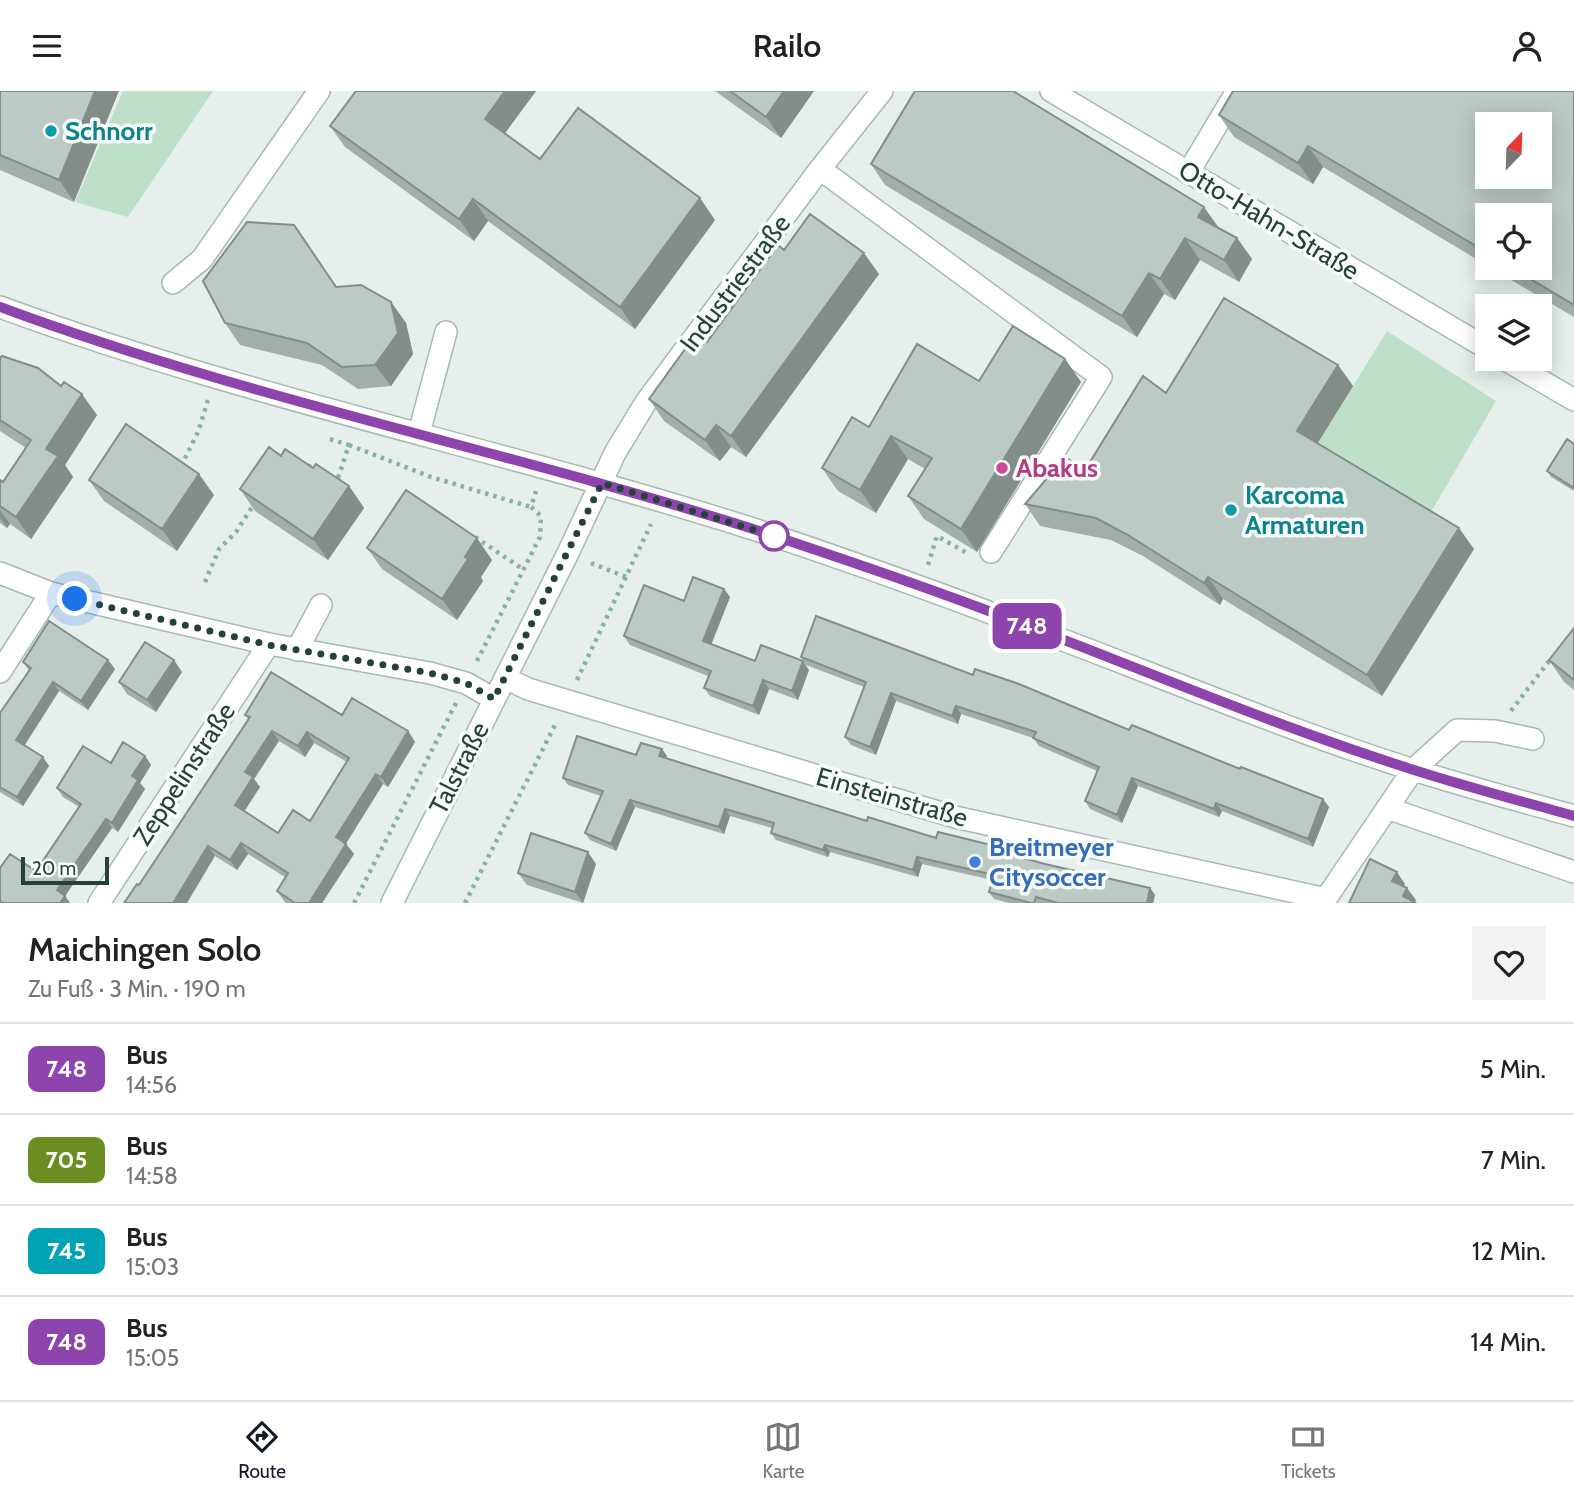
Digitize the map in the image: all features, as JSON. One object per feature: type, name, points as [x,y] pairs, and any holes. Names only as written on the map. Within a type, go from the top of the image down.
[{"type":"street","points":[[173,283],[202,259],[319,91]]},
{"type":"street","name":"Industriestraße","points":[[602,483],[615,453],[646,402],[820,169],[882,91]]},
{"type":"street","name":"Otto-Hahn-Straße","points":[[1051,91],[1475,341]]},
{"type":"street","points":[[1188,173],[1237,91]]},
{"type":"street","points":[[820,169],[1101,377],[991,552]]},
{"type":"street","points":[[0,307],[140,356],[269,394],[602,483],[751,529],[921,586],[1280,723],[1413,770],[1574,816]]},
{"type":"street","points":[[419,433],[446,332]]},
{"type":"street","points":[[1524,371],[1574,400]]},
{"type":"street","name":"Talstraße","points":[[392,903],[602,483]]},
{"type":"street","points":[[0,573],[51,593],[269,645],[430,673],[466,683],[494,699]]},
{"type":"street","points":[[0,672],[51,593]]},
{"type":"street","points":[[297,650],[321,605]]},
{"type":"street","name":"Zeppelinstraße","points":[[99,903],[269,645]]},
{"type":"street","name":"Einsteinstraße","points":[[505,678],[528,689],[956,817],[1324,901]]},
{"type":"street","points":[[1324,901],[1413,770],[1457,730],[1495,731],[1533,739]]},
{"type":"street","points":[[1387,808],[1574,872]]},
{"type":"path","points":[[178,471],[198,432],[208,400]]},
{"type":"path","points":[[323,436],[431,477],[531,507]]},
{"type":"path","points":[[297,462],[307,463],[335,484],[349,445]]},
{"type":"path","points":[[205,582],[219,549],[236,532],[259,498]]},
{"type":"path","points":[[474,536],[524,570]]},
{"type":"path","points":[[921,586],[937,536],[981,561],[991,552]]},
{"type":"path","points":[[1495,731],[1558,649]]},
{"type":"green space","points":[[123,91],[213,91],[128,217],[75,202]]},
{"type":"green space","points":[[1387,331],[1496,401],[1430,514],[1316,446]]},
{"type":"building","name":"Schnorr","points":[[0,91],[95,91],[59,180],[0,155]]},
{"type":"building","points":[[356,91],[505,91],[485,119],[540,159],[578,108],[700,198],[620,307],[473,199],[459,219],[330,126]]},
{"type":"building","points":[[730,91],[784,91],[766,117]]},
{"type":"building","points":[[915,91],[1013,91],[1204,207],[1198,217],[1237,238],[1224,260],[1185,238],[1160,279],[1149,273],[1122,316],[871,164]]},
{"type":"building","points":[[1233,91],[1574,91],[1574,305],[1532,280],[1552,280],[1552,203],[1475,203],[1475,245],[1308,146],[1298,163],[1219,115]]},
{"type":"building","points":[[810,214],[864,253],[731,436],[716,425],[705,440],[649,399],[696,334],[707,342],[778,245],[784,250]]},
{"type":"building","points":[[247,222],[294,225],[336,287],[361,285],[391,302],[398,333],[375,365],[342,367],[307,343],[225,323],[203,281]]},
{"type":"building","name":"Karcoma Armaturen","points":[[1224,298],[1338,365],[1297,431],[1459,528],[1367,675],[1208,577],[1204,583],[1096,518],[1025,504],[1065,457],[1085,470],[1143,376],[1166,393]]},
{"type":"building","points":[[1013,326],[1065,359],[961,529],[908,496],[932,458],[891,436],[860,490],[822,468],[852,417],[869,427],[917,344],[979,381]]},
{"type":"building","points":[[2,356],[38,368],[61,386],[64,382],[82,394],[46,449],[58,456],[16,517],[0,506],[0,480],[3,482],[31,440],[0,420]]},
{"type":"building","points":[[126,424],[199,474],[162,529],[89,480]]},
{"type":"building","points":[[1567,439],[1574,444],[1574,488],[1547,471]]},
{"type":"building","points":[[269,447],[281,456],[285,449],[313,468],[316,464],[349,486],[313,539],[240,489]]},
{"type":"building","points":[[406,490],[477,538],[465,557],[468,559],[442,599],[367,548]]},
{"type":"building","points":[[693,577],[724,589],[703,641],[755,661],[761,645],[803,661],[792,691],[763,680],[753,706],[704,688],[711,671],[624,636],[644,585],[684,601]]},
{"type":"building","points":[[816,616],[973,675],[975,669],[1019,684],[1129,730],[1132,725],[1323,799],[1308,839],[1216,803],[1214,809],[1132,778],[1117,815],[1085,801],[1099,767],[1033,738],[1036,732],[956,706],[952,716],[891,693],[870,747],[845,737],[866,682],[801,657]]},
{"type":"building","points":[[49,621],[108,660],[81,701],[53,682],[16,740],[43,757],[17,797],[0,787],[0,713],[31,668],[23,662]]},
{"type":"building","points":[[1574,628],[1574,680],[1549,660]]},
{"type":"building","points":[[145,642],[174,660],[147,700],[119,682]]},
{"type":"building","points":[[271,672],[342,715],[352,698],[408,731],[381,777],[376,774],[336,837],[346,844],[309,903],[295,903],[277,891],[288,873],[241,843],[230,860],[208,846],[173,903],[124,903],[137,884],[139,885],[250,717],[245,715]],"holes":[[[272,731],[298,746],[307,732],[349,758],[310,821],[293,810],[278,833],[235,805],[253,777],[245,772]]]},
{"type":"building","points":[[577,736],[636,755],[641,743],[662,749],[659,756],[867,821],[868,817],[936,838],[938,832],[995,846],[994,850],[1045,864],[1150,888],[1147,903],[1058,903],[1036,897],[1034,903],[1031,903],[989,892],[994,875],[917,857],[913,870],[825,845],[823,850],[771,833],[774,823],[725,809],[719,827],[630,800],[611,844],[585,833],[603,791],[563,778]]},
{"type":"building","points":[[123,742],[145,756],[132,776],[138,780],[112,823],[106,819],[57,890],[65,896],[60,903],[0,901],[0,868],[10,854],[36,871],[81,804],[57,788],[83,746],[111,763]]},
{"type":"building","points":[[531,833],[588,852],[575,892],[518,873]]},
{"type":"building","points":[[1370,859],[1397,872],[1392,881],[1407,888],[1403,896],[1416,903],[1349,903]]},
{"type":"bus line","name":"748","points":[[0,307],[140,356],[269,394],[602,483],[751,529],[921,586],[1341,745],[1413,770],[1574,816]]},
{"type":"place","name":"Schnorr","points":[[51,131]]},
{"type":"place","name":"Abakus","points":[[1002,468]]},
{"type":"place","name":"Karcoma Armaturen","points":[[1231,510]]},
{"type":"place","name":"Breitmeyer Citysoccer","points":[[975,862]]},
{"type":"route","points":[[75,599],[269,645],[430,673],[466,683],[494,699],[602,483],[774,536]]}]
